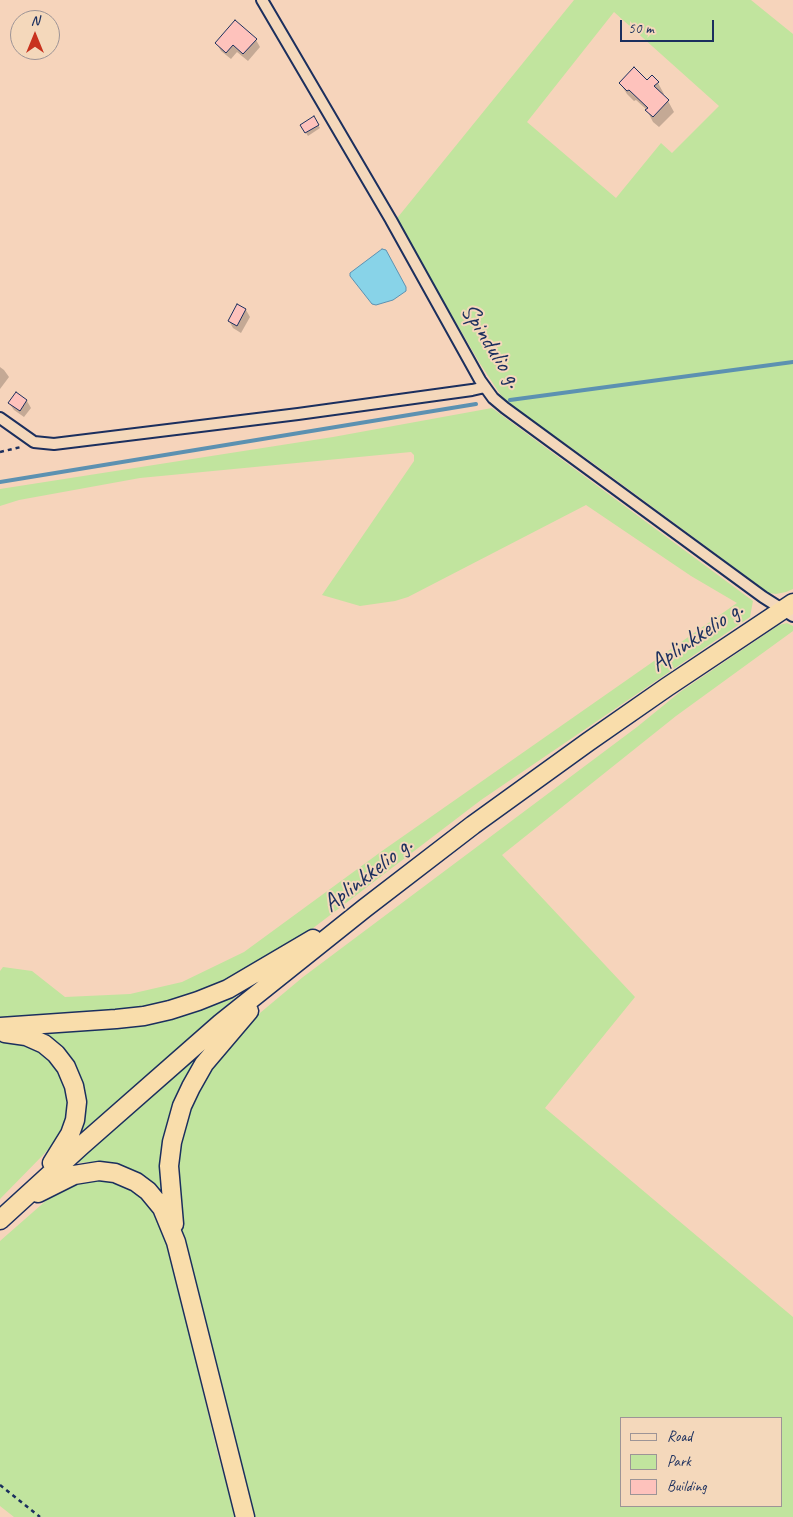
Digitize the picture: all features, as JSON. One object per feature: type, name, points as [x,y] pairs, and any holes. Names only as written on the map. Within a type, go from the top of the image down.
[{"type":"highway","name":"Aplinkkelio g.","points":[[0,1220],[221,1023],[365,908],[473,825],[580,748],[667,687],[790,610]]},
{"type":"highway","points":[[0,1027],[116,1019],[153,1014],[198,1001],[228,989],[365,908]]},
{"type":"highway","points":[[176,1242],[170,1166],[172,1142],[182,1106],[204,1064],[276,980]]},
{"type":"highway","points":[[0,1033],[26,1036],[44,1044],[56,1054],[66,1068],[74,1086],[77,1102],[75,1120],[70,1134],[35,1187]]},
{"type":"highway","points":[[18,1204],[74,1175],[99,1171],[115,1173],[136,1182],[148,1191],[162,1208],[176,1242],[243,1514]]},
{"type":"street","name":"Spindulio g.","points":[[262,0],[386,211],[485,387],[494,398],[763,597],[790,610]]},
{"type":"street","points":[[0,418],[34,442],[54,444],[298,414],[485,387]]},
{"type":"street","points":[[0,431],[11,426]]},
{"type":"path","points":[[0,452],[34,442]]},
{"type":"path","points":[[0,1485],[40,1517]]},
{"type":"green space","points":[[574,0],[751,0],[793,34],[793,589],[776,594],[769,593],[593,463],[512,406],[500,394],[479,362],[398,223],[398,217]],"holes":[[[614,12],[719,106],[672,153],[661,143],[616,198],[527,122]]]},
{"type":"green space","points":[[492,408],[753,601],[750,617],[481,800],[308,932],[252,968],[212,988],[175,1002],[122,1013],[0,1021],[0,971],[3,967],[32,971],[65,997],[130,994],[182,982],[244,952],[382,851],[737,603],[691,576],[586,505],[408,597],[395,601],[360,606],[322,595],[414,461],[414,455],[411,452],[140,478],[19,500],[0,506],[0,489],[333,437]]},
{"type":"green space","points":[[787,623],[793,626],[793,631],[676,716],[502,855],[635,997],[545,1108],[793,1317],[793,1517],[254,1517],[183,1244],[176,1205],[174,1165],[196,1087],[248,1023],[303,977],[637,727],[680,692],[779,625]]},
{"type":"green space","points":[[245,989],[76,1137],[61,1048],[39,1031],[72,1031],[120,1026]]},
{"type":"green space","points":[[0,1039],[38,1047],[57,1064],[67,1083],[70,1112],[61,1134],[0,1199]]},
{"type":"green space","points":[[199,1055],[190,1075],[165,1202],[145,1177],[119,1165],[94,1162],[76,1163]]},
{"type":"green space","points":[[89,1177],[124,1182],[150,1203],[164,1228],[234,1517],[14,1517],[0,1506],[0,1241],[57,1191]]},
{"type":"water","points":[[382,249],[386,250],[406,287],[406,291],[393,300],[376,305],[372,304],[350,276],[350,273]]},
{"type":"building","points":[[235,20],[257,39],[243,54],[233,45],[226,53],[215,43]]},
{"type":"building","points":[[634,67],[647,80],[652,75],[659,82],[654,86],[669,100],[653,117],[645,110],[648,108],[619,83]]},
{"type":"building","points":[[314,116],[319,125],[305,133],[300,125]]},
{"type":"building","points":[[237,304],[246,309],[237,326],[228,321]]},
{"type":"building","points":[[16,392],[27,400],[20,411],[8,403]]},
{"type":"waterway","points":[[510,400],[793,362]]},
{"type":"waterway","points":[[0,482],[476,404]]}]
